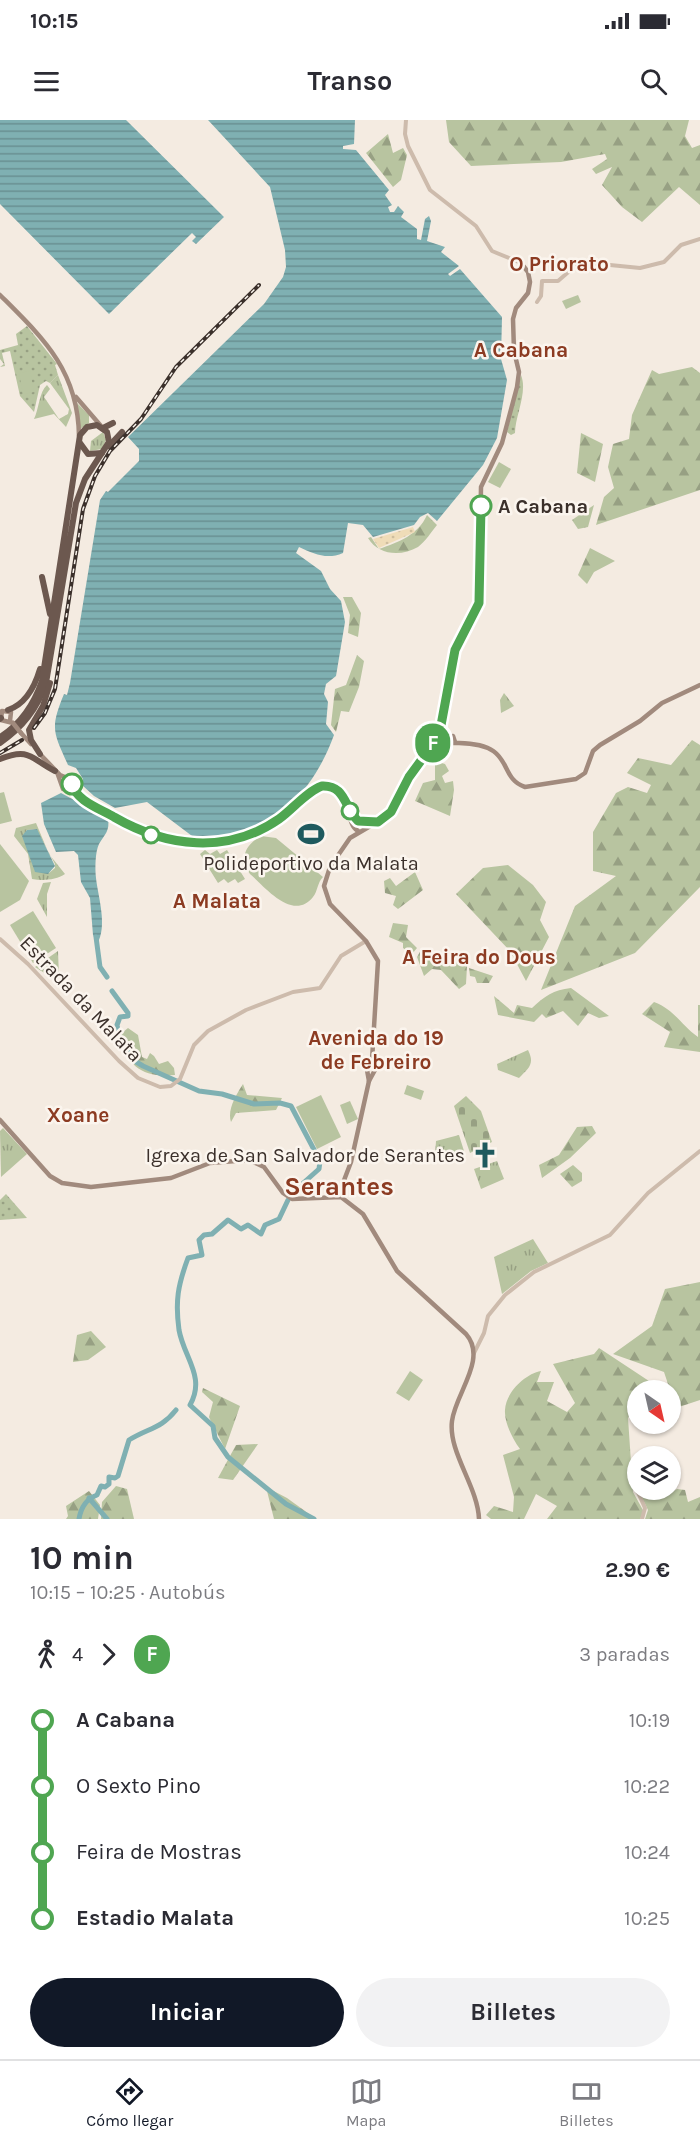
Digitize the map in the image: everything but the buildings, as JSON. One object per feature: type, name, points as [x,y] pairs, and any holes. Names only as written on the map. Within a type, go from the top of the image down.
[{"type":"highway","points":[[40,754],[29,730],[47,693],[54,663],[57,584],[79,439],[81,432],[87,427],[102,427],[113,423]]},
{"type":"highway","points":[[102,427],[109,439],[105,450]]},
{"type":"highway","points":[[0,742],[26,721],[37,705],[46,683],[76,502],[85,479],[105,450],[123,432]]},
{"type":"highway","points":[[79,439],[81,447],[88,454],[105,450]]},
{"type":"highway","points":[[0,737],[19,722],[33,702],[42,681],[54,625],[42,577],[48,587],[52,588],[57,584]]},
{"type":"highway","points":[[8,710],[17,706],[30,693],[47,651]]},
{"type":"highway","points":[[0,759],[15,754],[26,754],[37,758],[56,772]]},
{"type":"main road","points":[[442,739],[441,727],[455,650],[479,603],[481,487],[506,430],[519,377],[513,347],[514,314],[530,286],[529,275],[521,263]]},
{"type":"main road","points":[[0,295],[50,346],[60,361],[74,393],[102,427]]},
{"type":"main road","points":[[74,393],[79,439]]},
{"type":"main road","points":[[357,829],[378,822],[394,807],[409,777],[430,748],[442,739],[480,744],[495,750],[521,785],[537,787],[576,779],[585,773],[593,751],[600,745],[640,721],[662,703],[700,686]]},
{"type":"main road","points":[[11,722],[12,716],[8,710],[2,711],[0,718],[5,722],[11,722],[56,772],[70,779],[75,793]]},
{"type":"main road","points":[[56,772],[63,789],[68,789],[138,829],[183,843],[218,843],[250,835],[281,818],[322,786],[334,787],[340,791],[357,829]]},
{"type":"main road","points":[[60,782],[65,778]]},
{"type":"main road","points":[[68,789],[72,784]]},
{"type":"main road","points":[[350,810],[360,821],[378,822]]},
{"type":"main road","points":[[338,1196],[351,1162],[372,1067],[380,970],[376,955],[366,941],[330,904],[324,891],[330,867],[357,829],[360,821]]},
{"type":"main road","points":[[357,829],[360,821]]},
{"type":"main road","points":[[0,1120],[50,1176],[72,1185],[91,1187],[171,1178],[210,1163],[249,1160],[264,1167],[283,1193],[292,1199],[338,1196],[363,1214],[400,1274],[471,1343],[473,1354],[454,1410],[451,1427],[474,1498],[478,1519]]},
{"type":"street","points":[[406,120],[405,134],[408,146],[430,190],[476,226],[492,251],[521,263]]},
{"type":"street","points":[[537,302],[541,296],[542,281],[558,281],[580,262],[640,268],[664,262],[681,245],[700,239]]},
{"type":"street","name":"Estrada da Malata","points":[[0,939],[28,964],[81,1023],[135,1076],[156,1086],[166,1087],[180,1079],[194,1045],[204,1034],[246,1010],[293,992],[320,988],[341,956],[366,941]]},
{"type":"street","points":[[473,1354],[488,1316],[505,1294],[534,1272],[610,1235],[648,1193],[700,1151]]},
{"type":"street","points":[[471,1343],[480,1341]]},
{"type":"street","points":[[471,1343],[480,1341]]},
{"type":"street","points":[[641,1500],[645,1508],[642,1519]]},
{"type":"green space","points":[[446,120],[689,120],[685,136],[692,148],[700,145],[700,205],[679,187],[642,222],[622,207],[602,185],[612,167],[596,174],[592,169],[607,159],[605,154],[561,162],[471,166],[449,142]]},
{"type":"green space","points":[[388,134],[393,153],[403,148],[407,155],[401,180],[393,187],[366,153]]},
{"type":"green space","points":[[578,295],[581,302],[566,309],[562,301]]},
{"type":"green space","points":[[27,326],[57,364],[55,365],[58,375],[50,383],[46,381],[40,385],[34,412],[20,396],[10,351],[2,353],[5,366],[0,367],[4,364],[0,359],[0,350],[18,345],[16,334]]},
{"type":"green space","points":[[692,367],[700,373],[700,490],[596,525],[604,497],[614,488],[608,467],[613,444],[629,439],[632,415],[652,370],[659,374]]},
{"type":"green space","points":[[30,371],[34,392],[23,394],[19,373]]},
{"type":"green space","points":[[58,375],[72,413],[66,427],[54,414],[34,419],[42,392],[47,385],[50,389],[44,397],[59,419],[68,414],[69,409],[50,383]]},
{"type":"green space","points":[[521,375],[522,396],[515,433],[511,435],[507,432]]},
{"type":"green space","points":[[77,403],[89,415],[89,423],[80,429]]},
{"type":"green space","points":[[103,432],[106,440],[102,449],[90,451],[91,441]]},
{"type":"green space","points":[[581,433],[603,444],[595,482],[577,473]]},
{"type":"green space","points":[[499,462],[511,469],[500,488],[488,482]]},
{"type":"green space","points":[[594,505],[588,527],[578,529],[572,520]]},
{"type":"green space","points":[[427,515],[437,525],[421,545],[411,550],[390,553],[379,549],[413,533]]},
{"type":"green space","points":[[371,537],[379,548],[372,544],[368,538]]},
{"type":"green space","points":[[590,548],[615,561],[594,572],[587,584],[578,575]]},
{"type":"green space","points":[[343,597],[352,597],[361,613],[358,637],[348,633],[350,615]]},
{"type":"green space","points":[[357,655],[364,661],[359,687],[349,712],[341,711],[336,732],[331,725],[335,689],[346,685]]},
{"type":"green space","points":[[504,693],[514,706],[501,713],[500,700]]},
{"type":"green space","points":[[692,740],[700,745],[700,887],[635,953],[541,990],[575,906],[616,876],[593,871],[593,832],[616,793],[628,787],[647,793],[651,785],[627,773],[638,758],[671,765]]},
{"type":"green space","points":[[435,761],[445,764],[449,771],[442,776],[445,783],[453,781],[450,816],[415,801],[423,783],[435,780]]},
{"type":"green space","points":[[4,792],[12,821],[0,824],[0,793]]},
{"type":"green space","points":[[36,823],[47,849],[36,829],[27,830],[23,837],[35,871],[49,873],[55,868],[51,856],[65,874],[49,880],[32,879],[28,854],[14,836],[16,828]]},
{"type":"green space","points":[[261,836],[276,838],[323,877],[315,895],[305,904],[297,906],[280,900],[250,874],[245,863],[245,852],[251,843]]},
{"type":"green space","points":[[0,844],[29,881],[20,900],[0,912]]},
{"type":"green space","points":[[205,850],[210,854],[217,850],[220,854],[227,850],[245,879],[238,883],[235,879],[228,883],[224,879],[218,883],[200,854]]},
{"type":"green space","points":[[508,865],[533,885],[546,902],[540,920],[549,937],[526,981],[510,951],[456,894],[483,868]]},
{"type":"green space","points":[[415,872],[423,890],[398,909],[393,905],[396,896],[385,893],[384,881],[390,878],[396,886]]},
{"type":"green space","points":[[51,882],[47,894],[47,917],[37,899],[43,883]]},
{"type":"green space","points":[[33,911],[56,948],[33,963],[10,925]]},
{"type":"green space","points":[[393,923],[408,925],[406,937],[417,948],[412,954],[403,948],[403,943],[389,937]]},
{"type":"green space","points":[[421,950],[467,966],[466,984],[459,989],[441,970],[432,969],[424,976],[417,957]]},
{"type":"green space","points":[[58,951],[59,977],[57,981],[35,967]]},
{"type":"green space","points":[[469,968],[493,976],[489,983],[477,983],[475,977],[470,976]]},
{"type":"green space","points":[[571,988],[609,1016],[599,1018],[588,1013],[578,1026],[563,1011],[546,1018],[542,1014],[534,1022],[498,1015],[494,996],[514,1013],[517,1005],[532,1008],[550,994]]},
{"type":"green space","points":[[654,1002],[667,1009],[698,1037],[698,1005],[700,1005],[700,1052],[664,1047],[670,1032],[642,1014]]},
{"type":"green space","points":[[128,1028],[138,1035],[142,1057],[147,1059],[150,1053],[159,1064],[168,1061],[174,1068],[175,1075],[154,1075],[132,1063],[118,1036]]},
{"type":"green space","points":[[528,1050],[531,1059],[530,1066],[519,1078],[498,1070],[497,1064]]},
{"type":"green space","points":[[243,1084],[247,1095],[282,1098],[276,1110],[236,1113],[231,1122],[231,1108]]},
{"type":"green space","points":[[407,1085],[424,1091],[421,1100],[404,1094]]},
{"type":"green space","points":[[321,1095],[341,1137],[317,1149],[296,1107]]},
{"type":"green space","points":[[466,1096],[481,1111],[492,1142],[470,1153],[454,1106]]},
{"type":"green space","points":[[350,1101],[358,1119],[347,1124],[340,1105]]},
{"type":"green space","points":[[592,1126],[596,1133],[570,1158],[542,1178],[539,1165],[559,1155],[577,1127]]},
{"type":"green space","points":[[3,1128],[27,1154],[1,1177],[0,1131]]},
{"type":"green space","points":[[459,1135],[464,1151],[435,1155],[436,1141]]},
{"type":"green space","points":[[497,1161],[504,1179],[481,1189],[474,1169]]},
{"type":"green space","points":[[573,1165],[582,1173],[582,1181],[572,1187],[560,1174]]},
{"type":"green space","points":[[6,1194],[27,1218],[0,1220],[0,1200]]},
{"type":"green space","points":[[533,1239],[548,1263],[531,1271],[502,1294],[494,1257]]},
{"type":"green space","points":[[700,1282],[700,1400],[681,1406],[681,1380],[667,1380],[664,1372],[613,1354],[652,1326],[665,1289]]},
{"type":"green space","points":[[91,1331],[106,1347],[88,1360],[73,1362],[77,1335]]},
{"type":"green space","points":[[599,1348],[647,1380],[627,1380],[627,1434],[629,1434],[630,1446],[627,1446],[627,1500],[637,1500],[644,1512],[640,1519],[547,1519],[557,1506],[536,1494],[524,1519],[491,1519],[486,1515],[494,1506],[513,1512],[514,1497],[503,1455],[520,1449],[506,1420],[505,1410],[509,1397],[523,1380],[541,1371],[537,1382],[554,1382],[547,1401],[567,1412],[575,1403],[553,1364],[594,1354]]},
{"type":"green space","points":[[410,1371],[423,1380],[409,1401],[396,1393]]},
{"type":"green space","points":[[203,1388],[240,1406],[225,1449],[209,1417],[213,1402],[202,1392]]},
{"type":"green space","points":[[258,1444],[233,1480],[218,1478],[236,1445]]},
{"type":"green space","points":[[116,1486],[127,1489],[134,1519],[101,1519],[102,1502]]},
{"type":"green space","points":[[266,1487],[287,1498],[316,1519],[274,1519]]},
{"type":"green space","points":[[681,1490],[685,1490],[688,1502],[700,1497],[700,1519],[645,1519],[648,1510],[643,1500],[681,1500]]},
{"type":"green space","points":[[89,1491],[100,1505],[98,1519],[66,1519],[68,1516],[66,1506]]},
{"type":"sand","points":[[413,527],[415,532],[379,548],[373,539]]},
{"type":"water","points":[[0,120],[126,120],[224,217],[196,244],[192,241],[196,237],[192,233],[109,314],[0,204]]},
{"type":"water","points":[[208,120],[355,120],[354,144],[343,146],[343,149],[356,150],[389,190],[385,195],[392,205],[388,207],[390,212],[394,212],[398,206],[404,212],[401,217],[417,229],[417,239],[421,240],[425,219],[429,216],[431,221],[427,241],[445,247],[441,252],[459,266],[448,274],[450,276],[460,269],[502,317],[501,359],[507,380],[497,438],[483,465],[437,521],[428,513],[420,517],[414,525],[373,537],[363,525],[348,523],[343,553],[337,555],[321,555],[299,547],[296,553],[321,571],[330,589],[341,601],[345,622],[336,676],[326,684],[324,694],[328,702],[326,724],[334,735],[313,778],[283,811],[244,832],[196,839],[147,802],[115,808],[94,796],[82,785],[83,779],[76,768],[68,765],[56,737],[55,723],[70,683],[100,500],[106,491],[108,492],[139,461],[139,449],[128,437],[264,304],[283,277],[286,267],[285,250],[270,187]]},
{"type":"water","points":[[61,793],[108,818],[108,829],[99,844],[95,865],[102,920],[102,929],[97,944],[93,935],[90,898],[81,882],[78,855],[74,851],[56,852],[44,824],[41,803]]},
{"type":"water","points":[[37,829],[55,866],[48,874],[35,872],[22,836],[27,830]]},
{"type":"waterway","points":[[96,937],[100,967],[107,977]]},
{"type":"waterway","points":[[112,991],[128,1013],[128,1016],[120,1017],[117,1025],[119,1035],[133,1060],[199,1091],[222,1094],[254,1104],[280,1103],[291,1106],[320,1161],[319,1169],[291,1194]]},
{"type":"waterway","points":[[288,1200],[279,1219],[265,1225],[261,1234],[248,1225],[241,1229],[228,1220],[212,1234],[204,1235],[199,1240],[202,1255],[188,1258],[182,1277],[177,1302],[178,1320],[182,1340],[195,1376],[196,1385],[190,1405],[213,1426],[215,1438],[228,1457],[286,1504],[314,1519]]},
{"type":"waterway","points":[[79,1519],[87,1501],[97,1495],[101,1486],[105,1487],[109,1484],[109,1477],[118,1476],[129,1440],[160,1425],[176,1410]]},
{"type":"waterway","points":[[89,1498],[107,1519]]},
{"type":"railway","points":[[34,728],[45,713],[55,689],[83,509],[95,476],[110,451],[141,419],[176,367],[259,285]]},
{"type":"railway","points":[[0,753],[22,740]]},
{"type":"bus line","name":"F","points":[[72,784],[75,793],[119,819],[151,835],[183,843],[218,843],[250,835],[281,818],[315,789],[322,786],[334,787],[340,791],[346,799],[351,814],[358,821],[371,823],[384,818],[391,812],[409,777],[439,736],[455,650],[479,603],[481,506]]},
{"type":"place","name":"A Cabana","points":[[481,506]]},
{"type":"place","name":"Polideportivo da Malata","points":[[311,834]]},
{"type":"place","name":"Igrexa de San Salvador de Serantes","points":[[485,1155]]},
{"type":"district","name":"O Priorato","points":[[559,264]]},
{"type":"district","name":"A Cabana","points":[[521,350]]},
{"type":"district","name":"A Malata","points":[[217,901]]},
{"type":"district","name":"A Feira do Dous","points":[[479,957]]},
{"type":"district","name":"Avenida do 19 de Febreiro","points":[[376,1050]]},
{"type":"district","name":"Xoane","points":[[78,1115]]},
{"type":"district","name":"Serantes","points":[[339,1186]]}]
